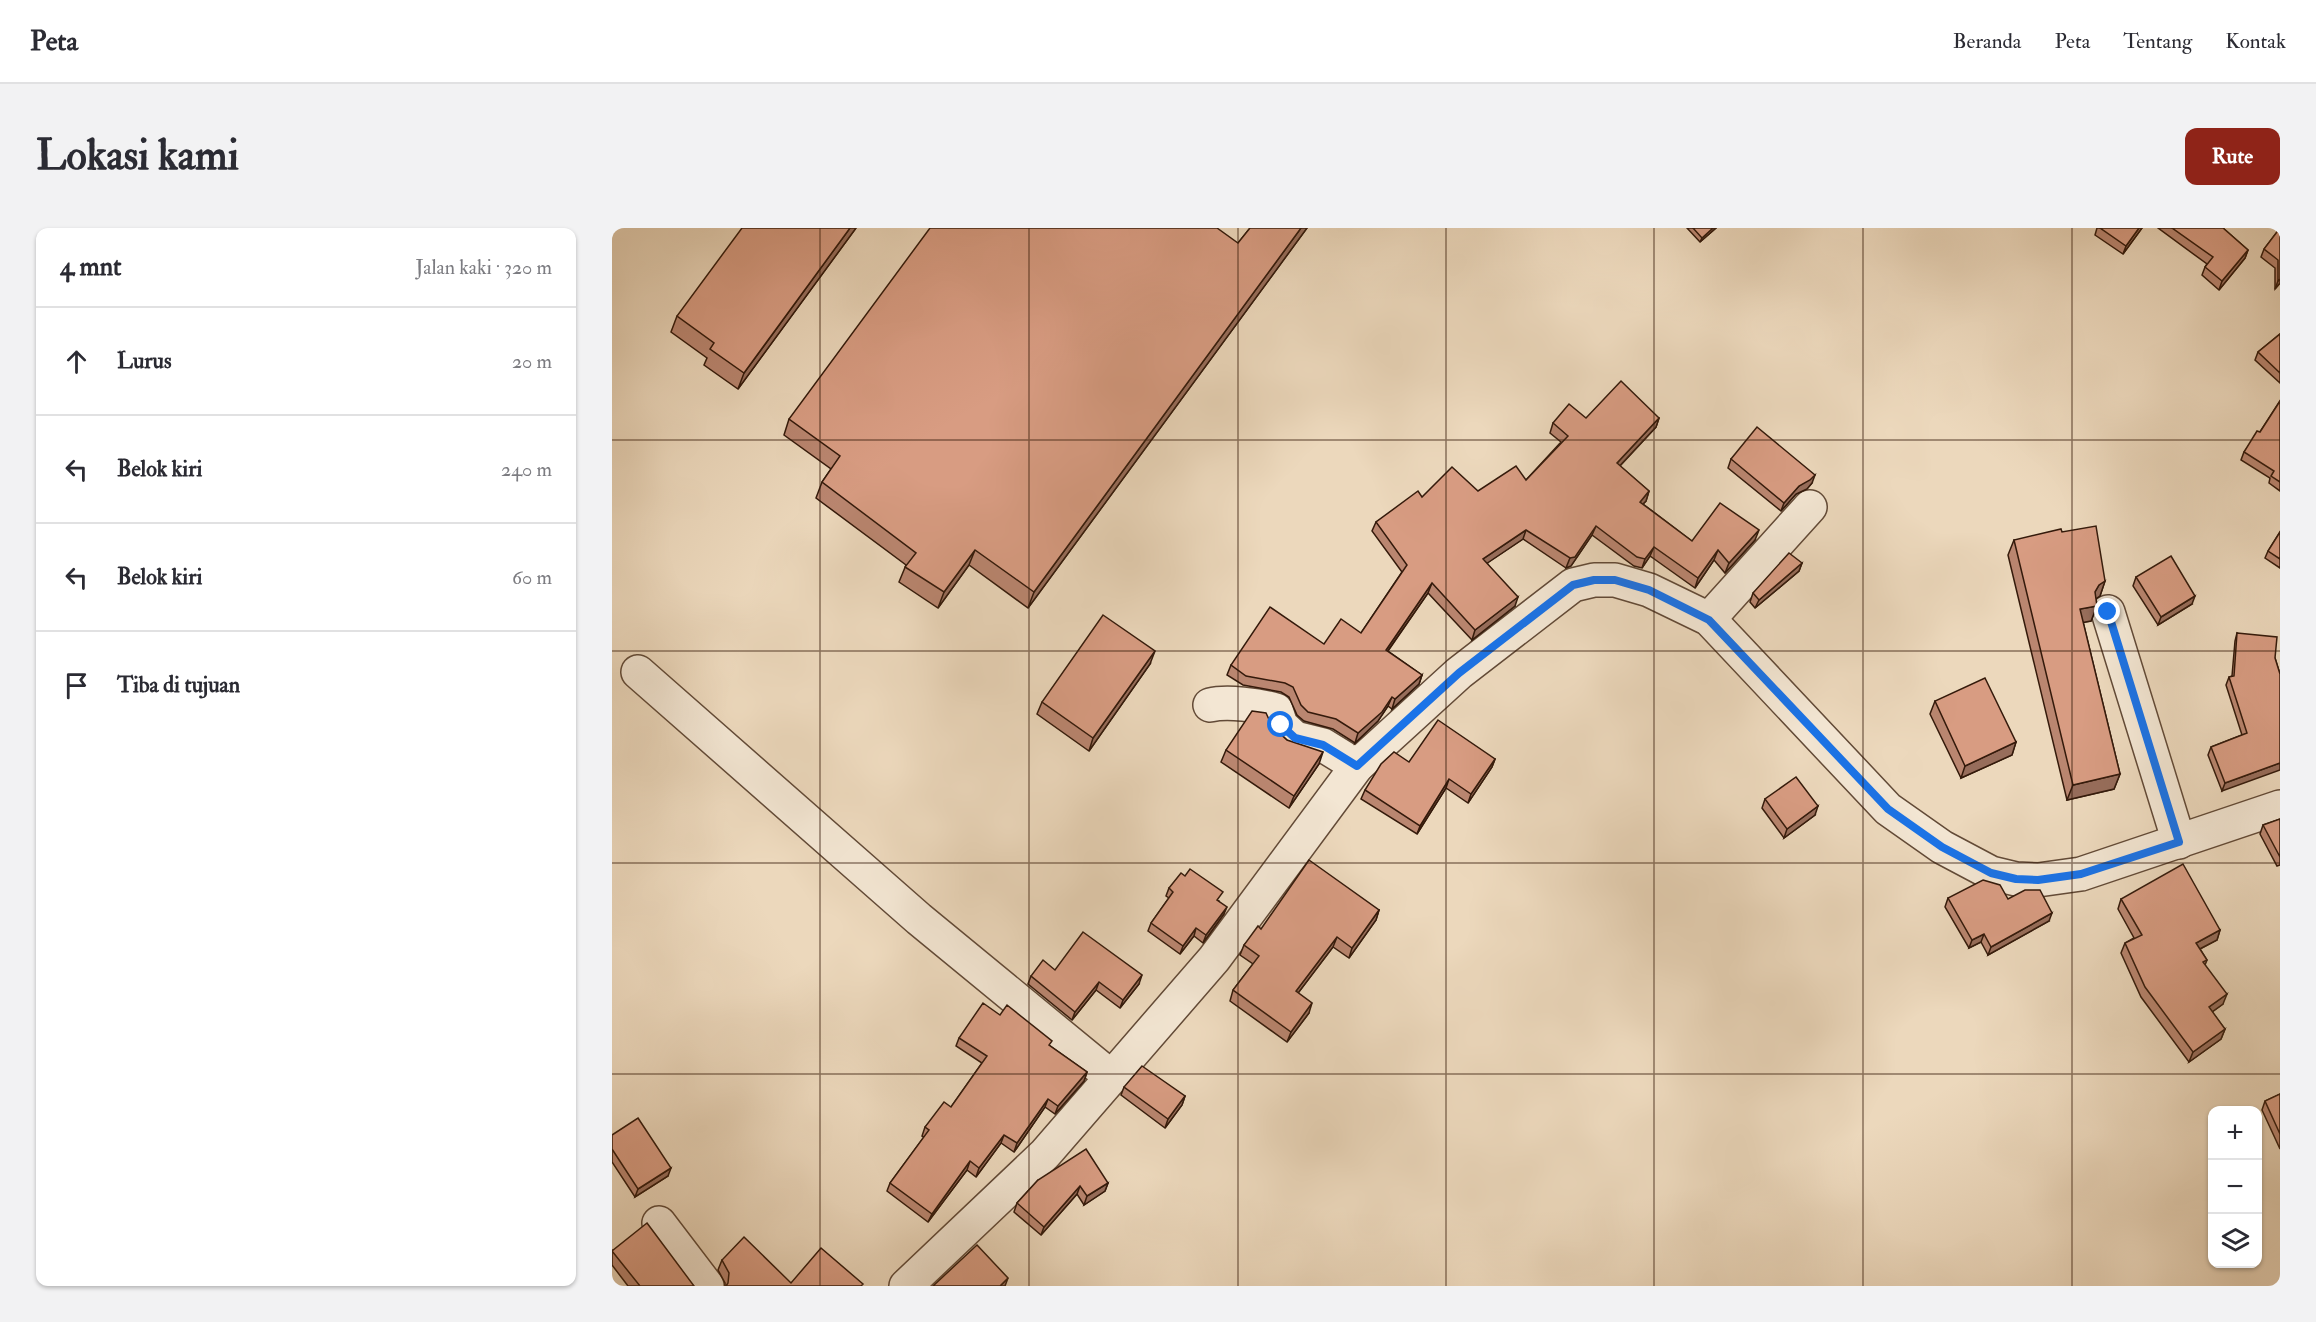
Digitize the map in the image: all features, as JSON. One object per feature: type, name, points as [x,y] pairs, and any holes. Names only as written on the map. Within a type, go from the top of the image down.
[{"type":"street","points":[[1709,620],[1810,507]]},
{"type":"street","points":[[906,1286],[1045,1154],[1110,1076],[1214,959],[1357,766],[1459,673],[1573,585],[1594,580],[1615,580],[1649,590],[1709,620],[1888,809],[1942,847],[1991,873],[2016,879],[2038,880],[2081,874],[2280,807]]},
{"type":"street","points":[[2108,612],[2179,842]]},
{"type":"street","points":[[638,672],[919,919],[1110,1076]]},
{"type":"street","points":[[1210,705],[1222,702],[1257,705],[1276,710],[1281,725],[1295,738],[1323,745],[1357,766]]},
{"type":"street","points":[[658,1223],[707,1286]]},
{"type":"building","points":[[742,228],[850,228],[744,373],[710,349],[714,343],[677,316]]},
{"type":"building","points":[[930,228],[1217,228],[1238,243],[1250,228],[1301,228],[1034,592],[975,550],[944,592],[905,567],[916,553],[822,482],[840,456],[789,419]]},
{"type":"building","points":[[1693,228],[1713,228],[1702,238]]},
{"type":"building","points":[[2100,228],[2139,228],[2126,246]]},
{"type":"building","points":[[2172,228],[2223,228],[2248,250],[2222,281],[2205,267],[2213,257]]},
{"type":"building","points":[[2280,228],[2280,279],[2278,281],[2278,260],[2264,249]]},
{"type":"building","points":[[2280,334],[2280,373],[2258,352]]},
{"type":"building","points":[[1621,381],[1659,418],[1617,463],[1649,491],[1640,502],[1692,541],[1720,503],[1759,530],[1729,563],[1718,550],[1698,578],[1654,547],[1645,559],[1637,557],[1596,526],[1575,557],[1570,558],[1526,530],[1483,559],[1518,597],[1475,630],[1432,583],[1386,650],[1422,675],[1395,699],[1392,697],[1382,712],[1358,733],[1336,719],[1308,712],[1301,705],[1293,687],[1285,683],[1246,676],[1231,665],[1270,607],[1324,644],[1341,619],[1361,633],[1407,565],[1376,522],[1418,491],[1422,497],[1452,467],[1478,491],[1516,466],[1526,480],[1568,436],[1553,423],[1569,404],[1586,418]]},
{"type":"building","points":[[2280,401],[2280,482],[2271,476],[2274,471],[2244,452]]},
{"type":"building","points":[[1757,427],[1815,475],[1799,486],[1784,503],[1731,459]]},
{"type":"building","points":[[2096,526],[2105,581],[2095,592],[2097,606],[2080,609],[2120,774],[2073,785],[2014,540],[2061,529],[2062,532]]},
{"type":"building","points":[[2280,532],[2280,559],[2268,551]]},
{"type":"building","points":[[1789,553],[1802,563],[1759,600],[1753,593]]},
{"type":"building","points":[[2171,556],[2195,596],[2161,617],[2136,577]]},
{"type":"building","points":[[1103,615],[1155,651],[1093,738],[1042,702]]},
{"type":"building","points":[[2237,633],[2277,637],[2275,658],[2280,674],[2280,763],[2225,783],[2211,747],[2247,733],[2229,677],[2234,676]]},
{"type":"building","points":[[1985,678],[2016,742],[1965,766],[1935,701]]},
{"type":"building","points":[[1252,711],[1266,713],[1272,726],[1287,740],[1323,752],[1294,796],[1226,750]]},
{"type":"building","points":[[1438,720],[1495,759],[1471,794],[1449,779],[1420,826],[1365,790],[1381,764],[1394,752],[1409,762]]},
{"type":"building","points":[[1796,777],[1818,806],[1787,829],[1765,799]]},
{"type":"building","points":[[2280,819],[2280,857],[2263,825]]},
{"type":"building","points":[[1309,860],[1379,910],[1352,948],[1337,937],[1296,991],[1312,1003],[1291,1032],[1233,990],[1259,956],[1244,945],[1258,926],[1261,929]]},
{"type":"building","points":[[2183,864],[2220,930],[2196,943],[2207,960],[2203,962],[2227,994],[2209,1007],[2225,1029],[2193,1052],[2145,987],[2125,943],[2142,935],[2121,899]]},
{"type":"building","points":[[1190,869],[1223,892],[1217,900],[1227,907],[1206,935],[1196,928],[1183,946],[1151,923],[1173,892],[1169,888],[1181,873],[1185,876]]},
{"type":"building","points":[[1983,880],[2000,885],[2008,899],[2025,890],[2040,890],[2052,913],[1991,947],[1984,934],[1972,940],[1948,898]]},
{"type":"building","points":[[1083,932],[1142,975],[1123,1000],[1099,982],[1075,1012],[1031,976],[1043,960],[1055,970]]},
{"type":"building","points":[[983,1003],[1000,1015],[1007,1005],[1052,1041],[1049,1045],[1087,1072],[1058,1106],[1048,1099],[1017,1143],[1004,1135],[979,1168],[970,1161],[932,1214],[890,1183],[929,1130],[925,1127],[944,1102],[951,1107],[987,1056],[959,1038]]},
{"type":"building","points":[[1142,1066],[1185,1096],[1168,1119],[1124,1087]]},
{"type":"building","points":[[2280,1094],[2280,1134],[2265,1101]]},
{"type":"building","points":[[638,1118],[671,1168],[638,1189],[612,1149],[612,1135]]},
{"type":"building","points":[[1086,1149],[1108,1183],[1087,1196],[1080,1186],[1044,1227],[1017,1203],[1038,1180]]},
{"type":"building","points":[[647,1223],[694,1286],[640,1286],[612,1251]]},
{"type":"building","points":[[744,1237],[791,1283],[821,1248],[863,1284],[861,1286],[726,1286],[729,1273],[722,1260]]},
{"type":"building","points":[[977,1245],[1008,1278],[1000,1286],[933,1286]]},
{"type":"route","points":[[1281,725],[1295,738],[1323,745],[1357,766],[1459,673],[1573,585],[1594,580],[1615,580],[1649,590],[1709,620],[1888,809],[1942,847],[1991,873],[2016,879],[2038,880],[2081,874],[2179,842],[2108,612]]}]
